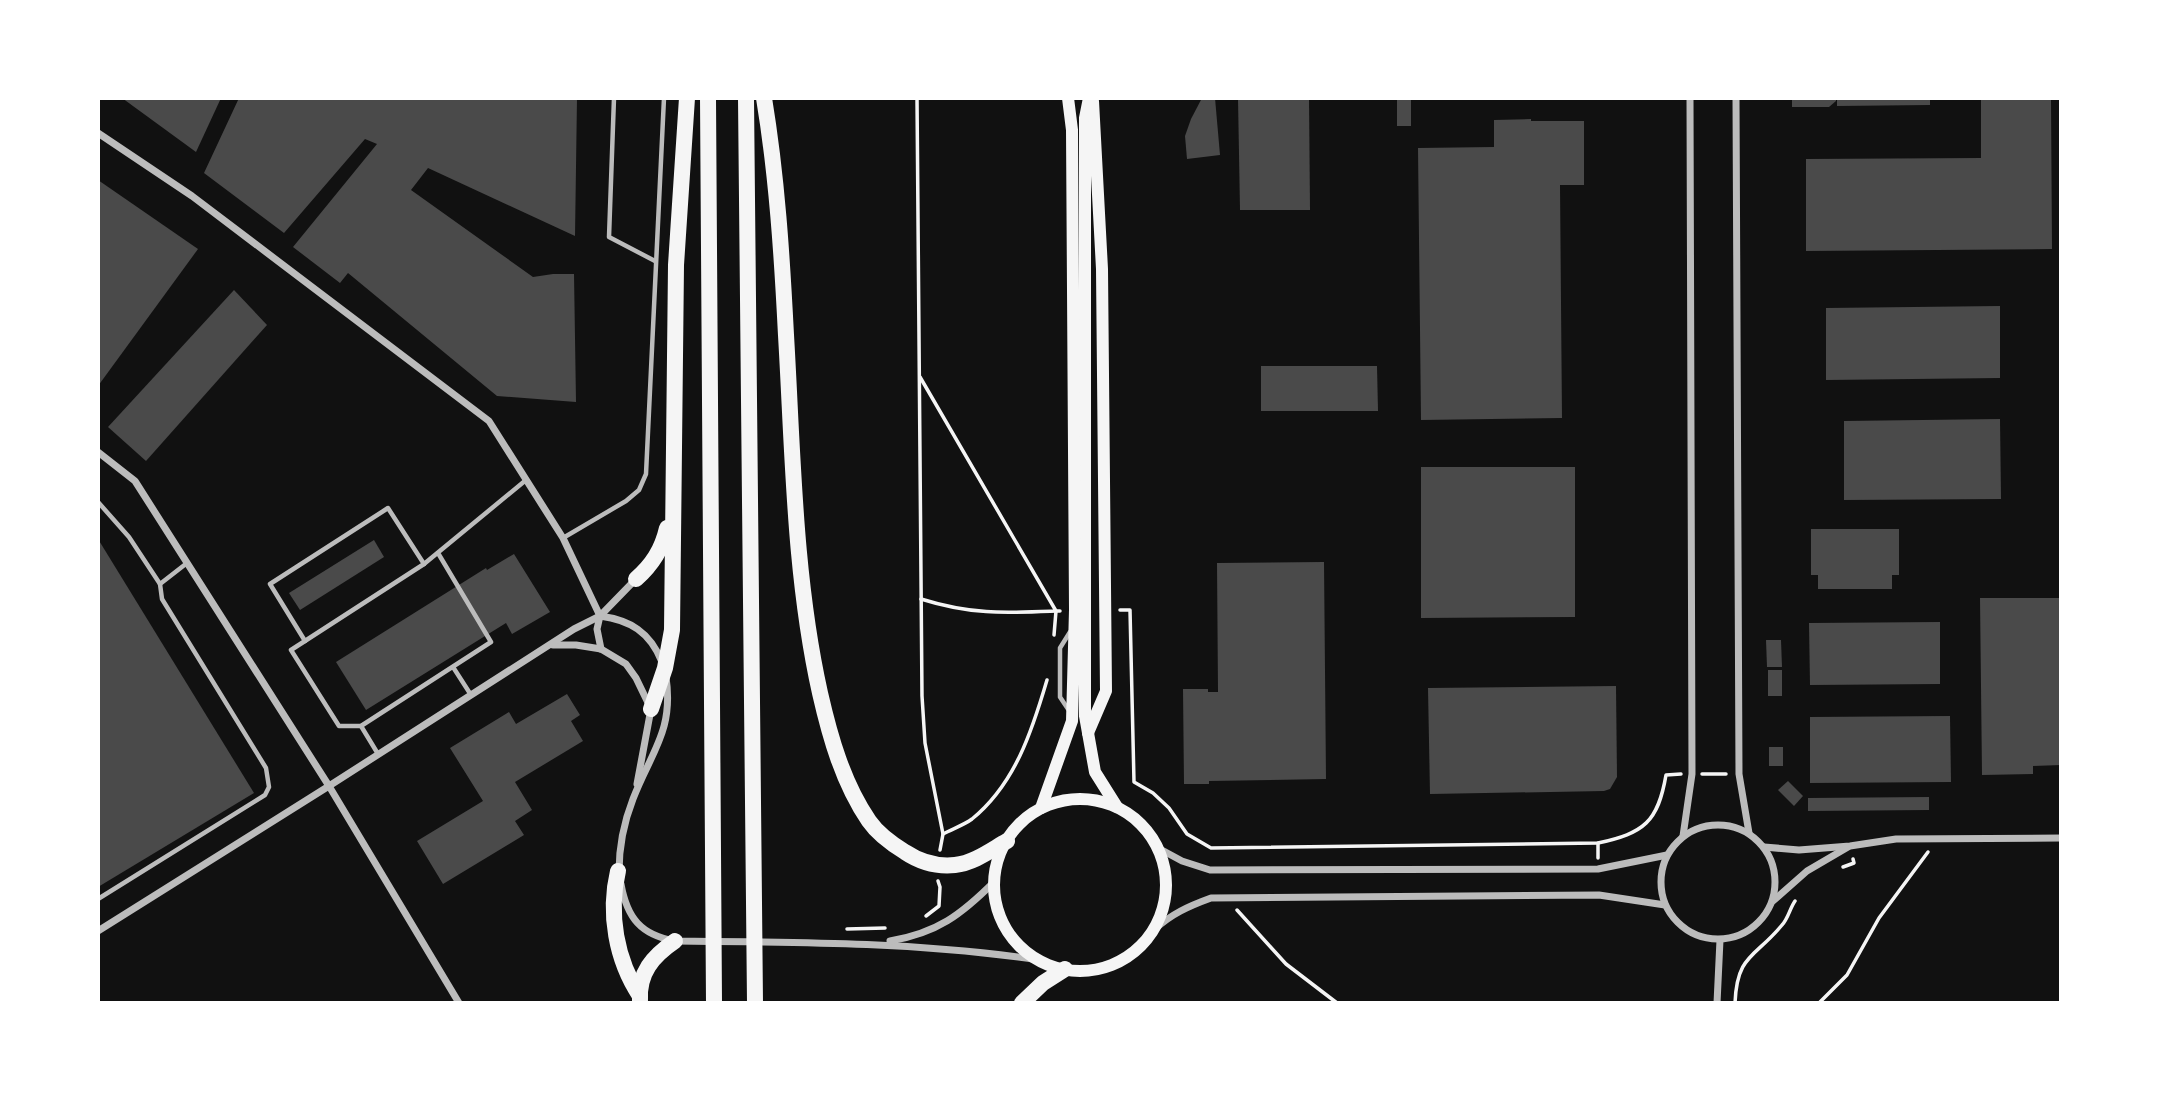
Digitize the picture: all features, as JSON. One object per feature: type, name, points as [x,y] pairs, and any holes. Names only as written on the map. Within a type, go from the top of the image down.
[{"type":"highway","points":[[651,709],[665,668],[672,631],[676,265],[687,98]]},
{"type":"highway","points":[[708,98],[714,1003]]},
{"type":"highway","points":[[746,98],[755,1003]]},
{"type":"highway","points":[[764,98],[780,220],[797,532],[810,647],[834,747],[853,795],[870,824],[889,842],[923,862],[937,866],[966,863],[1007,841]]},
{"type":"highway","points":[[636,579],[656,558],[664,542],[672,509]]},
{"type":"highway","points":[[618,870],[613,904],[617,943],[628,978],[640,1000]]},
{"type":"highway","points":[[640,1000],[641,979],[647,968],[655,956],[675,941]]},
{"type":"highway","points":[[1022,1003],[1043,983],[1065,969]]},
{"type":"main road","points":[[1068,98],[1072,130],[1075,626],[1079,715],[1088,734],[1095,772],[1117,807]]},
{"type":"main road","points":[[1088,734],[1106,691],[1102,270],[1091,98]]},
{"type":"main road","points":[[1041,808],[1072,721],[1079,715],[1085,118],[1091,98]]},
{"type":"main road","points":[[1079,799],[1099,801],[1117,807],[1134,817],[1148,831],[1164,864],[1167,881],[1161,915],[1154,930],[1141,946],[1124,959],[1105,967],[1065,969],[1039,960],[1026,951],[1005,927],[995,897],[998,860],[1007,841],[1016,828],[1041,808],[1060,802],[1079,799]]},
{"type":"street","points":[[1683,836],[1692,774],[1689,98]]},
{"type":"street","points":[[1735,98],[1739,774],[1749,833]]},
{"type":"street","points":[[98,133],[192,196],[489,421],[563,538],[600,616],[597,629],[601,649]]},
{"type":"street","points":[[98,452],[135,481],[329,786],[459,1003]]},
{"type":"street","points":[[98,931],[588,620],[600,616],[636,579]]},
{"type":"street","points":[[600,616],[619,619],[639,629],[649,637],[665,668],[669,705],[665,724],[659,747],[634,795],[624,823],[618,870],[626,905],[637,923],[654,937],[675,941],[875,943],[971,950],[1039,960]]},
{"type":"street","points":[[549,645],[601,649],[625,664],[636,678],[651,709],[634,795]]},
{"type":"street","points":[[1716,824],[1749,833],[1764,848],[1773,864],[1776,883],[1772,902],[1764,917],[1752,929],[1737,937],[1720,940],[1703,938],[1687,931],[1674,920],[1665,905],[1661,880],[1667,855],[1683,836],[1698,828],[1716,824]]},
{"type":"street","points":[[1764,848],[1799,850],[1896,839],[2061,838]]},
{"type":"street","points":[[1772,902],[1807,871],[1850,846]]},
{"type":"street","points":[[1158,848],[1182,861],[1210,870],[1598,869],[1667,855]]},
{"type":"street","points":[[875,943],[914,937],[952,920],[995,881]]},
{"type":"street","points":[[1154,930],[1187,906],[1211,898],[1599,895],[1665,905]]},
{"type":"street","points":[[1717,1003],[1720,940]]},
{"type":"lane","points":[[614,98],[609,237],[655,261]]},
{"type":"lane","points":[[563,538],[626,501],[639,489],[646,474],[664,98]]},
{"type":"lane","points":[[438,553],[491,642],[361,726],[339,726],[291,650],[424,565],[438,553],[527,480]]},
{"type":"lane","points":[[98,502],[129,537],[160,584],[162,599],[266,768],[269,787],[265,795],[98,899]]},
{"type":"lane","points":[[305,641],[270,584],[377,515],[388,508],[424,565]]},
{"type":"lane","points":[[160,584],[187,563]]},
{"type":"lane","points":[[453,667],[471,695]]},
{"type":"lane","points":[[361,726],[378,755]]},
{"type":"path","points":[[917,100],[925,743],[943,834],[936,876],[940,887],[939,906],[917,920]]},
{"type":"path","points":[[919,376],[1056,611],[1054,636]]},
{"type":"path","points":[[922,600],[952,609],[991,614],[1075,610]]},
{"type":"path","points":[[1106,610],[1130,610],[1134,782],[1153,793],[1169,808],[1187,834],[1211,848],[1598,843],[1626,837],[1655,816],[1666,775],[1739,774]]},
{"type":"path","points":[[943,834],[971,820],[1006,782],[1031,735],[1050,673]]},
{"type":"path","points":[[1819,1003],[1847,975],[1879,918],[1938,839]]},
{"type":"path","points":[[1834,870],[1854,863],[1850,846]]},
{"type":"path","points":[[1735,1003],[1739,971],[1749,956],[1784,924],[1798,896]]},
{"type":"path","points":[[1227,898],[1286,964],[1337,1003]]},
{"type":"path","points":[[839,929],[892,927]]},
{"type":"building","points":[[122,98],[221,98],[196,152]]},
{"type":"building","points":[[239,98],[577,98],[575,236],[428,168],[411,190],[533,277],[574,274],[576,402],[497,396],[348,273],[340,283],[293,247],[377,144],[365,139],[284,233],[204,173]]},
{"type":"building","points":[[1202,98],[1215,98],[1220,155],[1187,159],[1185,136]]},
{"type":"building","points":[[1238,98],[1309,98],[1310,210],[1240,210]]},
{"type":"building","points":[[1397,98],[1411,98],[1411,126],[1397,126]]},
{"type":"building","points":[[1792,98],[1836,98],[1836,101],[1829,107],[1792,107]]},
{"type":"building","points":[[1837,98],[1930,98],[1930,105],[1837,106]]},
{"type":"building","points":[[1981,98],[2051,98],[2052,249],[1806,251],[1806,159],[1981,158]]},
{"type":"building","points":[[1494,120],[1584,121],[1584,185],[1560,185],[1562,418],[1421,420],[1418,148],[1494,147]]},
{"type":"building","points":[[98,180],[198,249],[98,386]]},
{"type":"building","points":[[234,290],[267,325],[146,461],[108,427]]},
{"type":"building","points":[[2000,306],[2000,378],[1826,380],[1826,308]]},
{"type":"building","points":[[1261,366],[1377,366],[1378,411],[1261,411]]},
{"type":"building","points":[[2000,419],[2001,499],[1844,500],[1844,421]]},
{"type":"building","points":[[1421,467],[1575,467],[1575,617],[1421,618]]},
{"type":"building","points":[[1811,529],[1899,529],[1899,575],[1892,575],[1892,589],[1818,589],[1818,575],[1811,575]]},
{"type":"building","points":[[98,539],[254,793],[98,887]]},
{"type":"building","points":[[374,540],[384,557],[300,610],[289,593]]},
{"type":"building","points":[[514,554],[550,612],[512,634],[506,623],[366,710],[336,662],[486,568],[487,570]]},
{"type":"building","points":[[1324,562],[1326,779],[1209,781],[1209,784],[1184,784],[1183,689],[1208,689],[1208,692],[1218,692],[1217,563]]},
{"type":"building","points":[[1980,598],[2061,598],[2061,765],[2033,766],[2033,774],[1982,775]]},
{"type":"building","points":[[1940,622],[1940,684],[1810,685],[1809,623]]},
{"type":"building","points":[[1766,640],[1781,640],[1782,667],[1767,667]]},
{"type":"building","points":[[1768,670],[1782,670],[1782,696],[1768,696]]},
{"type":"building","points":[[1616,686],[1617,777],[1610,789],[1430,794],[1428,688]]},
{"type":"building","points":[[567,694],[580,715],[571,721],[583,741],[515,782],[532,810],[515,821],[524,835],[443,884],[417,841],[483,801],[450,748],[509,712],[516,724]]},
{"type":"building","points":[[1950,716],[1951,782],[1810,783],[1810,717]]},
{"type":"building","points":[[1769,747],[1783,747],[1783,766],[1769,766]]},
{"type":"building","points":[[1788,781],[1803,796],[1794,806],[1778,790]]},
{"type":"building","points":[[1929,797],[1929,810],[1808,811],[1808,798]]}]
